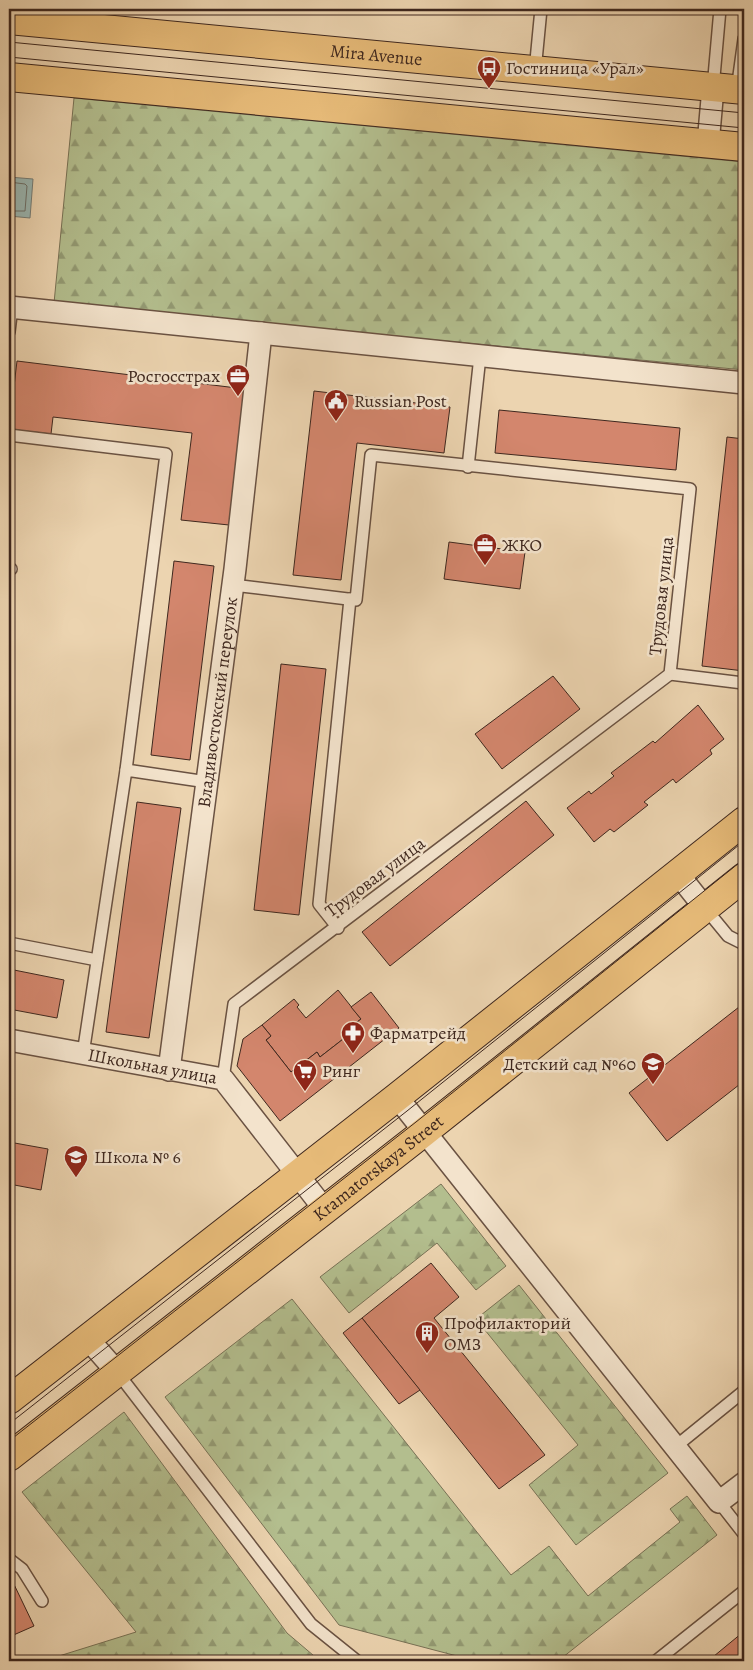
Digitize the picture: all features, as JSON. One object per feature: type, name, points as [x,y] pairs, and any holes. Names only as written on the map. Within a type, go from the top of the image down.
[{"type":"main road","name":"Mira Avenue","points":[[9,20],[732,89]]},
{"type":"main road","points":[[9,77],[744,147]]},
{"type":"main road","points":[[9,1400],[298,1175],[744,821]]},
{"type":"main road","name":"Kramatorskaya Street","points":[[9,1457],[424,1132],[744,877]]},
{"type":"street","points":[[708,144],[732,89]]},
{"type":"street","points":[[10,307],[744,383]]},
{"type":"street","name":"Владивостокский переулок","points":[[169,1070],[233,585],[261,333]]},
{"type":"street","points":[[678,874],[705,908]]},
{"type":"street","name":"Школьная улица","points":[[9,1040],[223,1079],[325,1210]]},
{"type":"street","points":[[397,1097],[719,1502],[744,1483]]},
{"type":"street","points":[[88,1339],[117,1372]]},
{"type":"lane","points":[[535,71],[541,9]]},
{"type":"lane","points":[[720,9],[732,89]]},
{"type":"lane","points":[[732,89],[744,39]]},
{"type":"lane","points":[[9,332],[10,307]]},
{"type":"lane","points":[[468,467],[480,356]]},
{"type":"lane","points":[[9,435],[166,454],[126,770],[83,1054]]},
{"type":"lane","name":"Трудовая улица","points":[[223,1079],[234,1004],[338,928],[670,674],[690,489],[371,456],[356,600],[350,599]]},
{"type":"lane","points":[[233,585],[350,599],[319,904],[338,928]]},
{"type":"lane","points":[[670,674],[742,683],[744,685]]},
{"type":"lane","points":[[126,770],[207,782]]},
{"type":"lane","points":[[705,908],[728,936],[744,944]]},
{"type":"lane","points":[[9,943],[97,960]]},
{"type":"lane","points":[[117,1372],[311,1624],[357,1661]]},
{"type":"lane","points":[[675,1447],[744,1391]]},
{"type":"lane","points":[[719,1502],[744,1534]]},
{"type":"lane","points":[[9,1560],[22,1569],[42,1601]]},
{"type":"lane","points":[[656,1661],[744,1591]]},
{"type":"green space","points":[[74,98],[744,162],[744,370],[54,303]]},
{"type":"green space","points":[[441,1184],[506,1266],[476,1290],[437,1243],[349,1313],[320,1277]]},
{"type":"green space","points":[[519,1285],[668,1473],[576,1545],[529,1485],[578,1445],[476,1319]]},
{"type":"green space","points":[[292,1299],[511,1575],[549,1546],[588,1596],[680,1522],[670,1509],[687,1496],[717,1535],[558,1661],[476,1661],[339,1625],[165,1397]]},
{"type":"green space","points":[[124,1412],[287,1633],[320,1661],[43,1661],[136,1632],[22,1492]]},
{"type":"water","points":[[9,177],[33,179],[30,218],[9,216]]},
{"type":"building","points":[[17,361],[245,389],[229,525],[181,520],[192,433],[53,417],[51,434],[9,429]]},
{"type":"building","points":[[314,391],[450,407],[444,453],[357,443],[341,580],[293,575]]},
{"type":"building","points":[[499,410],[680,428],[676,470],[495,453]]},
{"type":"building","points":[[727,437],[744,439],[744,671],[702,666]]},
{"type":"building","name":"ЖКО","points":[[449,542],[525,552],[520,589],[444,579]]},
{"type":"building","points":[[174,561],[214,566],[190,760],[151,755]]},
{"type":"building","points":[[281,664],[326,669],[299,915],[254,910]]},
{"type":"building","points":[[553,676],[580,709],[502,769],[475,734]]},
{"type":"building","points":[[698,705],[724,739],[710,750],[712,754],[676,783],[673,779],[644,802],[648,805],[614,832],[610,829],[594,842],[567,808],[589,791],[591,794],[614,776],[611,773],[653,741],[655,743]]},
{"type":"building","points":[[526,801],[554,835],[390,966],[362,932]]},
{"type":"building","points":[[137,802],[181,808],[149,1038],[106,1032]]},
{"type":"building","points":[[9,969],[64,980],[57,1018],[9,1009]]},
{"type":"building","points":[[338,990],[361,1019],[344,1032],[347,1036],[320,1057],[317,1052],[291,1072],[266,1040],[271,1036],[262,1025],[294,999],[299,1005],[297,1007],[306,1018]]},
{"type":"building","points":[[371,992],[399,1028],[280,1121],[237,1066],[243,1039],[262,1025],[271,1036],[266,1040],[291,1072],[317,1052],[320,1057],[347,1036],[344,1032],[361,1019],[351,1007]]},
{"type":"building","points":[[739,1007],[744,1013],[744,1081],[667,1141],[629,1093]]},
{"type":"building","points":[[9,1142],[48,1149],[41,1190],[9,1184]]},
{"type":"building","name":"Профилакторий ОМЗ","points":[[431,1263],[459,1297],[434,1318],[545,1455],[499,1489],[362,1318]]},
{"type":"building","points":[[362,1318],[420,1390],[399,1404],[343,1333]]},
{"type":"building","points":[[9,1574],[34,1626],[9,1637]]},
{"type":"building","points":[[744,1625],[744,1661],[708,1661],[742,1633],[739,1630]]},
{"type":"tram line","points":[[9,42],[744,113]]},
{"type":"tram line","points":[[9,57],[744,128]]},
{"type":"tram line","points":[[9,1424],[407,1111],[744,841]]},
{"type":"tram line","points":[[9,1441],[416,1122],[744,859]]},
{"type":"place","name":"Гостиница «Урал»","points":[[489,89]]},
{"type":"place","name":"Росгосстрах","points":[[238,397]]},
{"type":"place","name":"Russian Post","points":[[336,422]]},
{"type":"place","name":"ЖКО","points":[[485,566]]},
{"type":"place","name":"Фарматрейд","points":[[353,1054]]},
{"type":"place","name":"Детский сад №60","points":[[653,1085]]},
{"type":"place","name":"Ринг","points":[[305,1092]]},
{"type":"place","name":"Школа № 6","points":[[76,1178]]},
{"type":"place","name":"Профилакторий ОМЗ","points":[[427,1354]]}]
